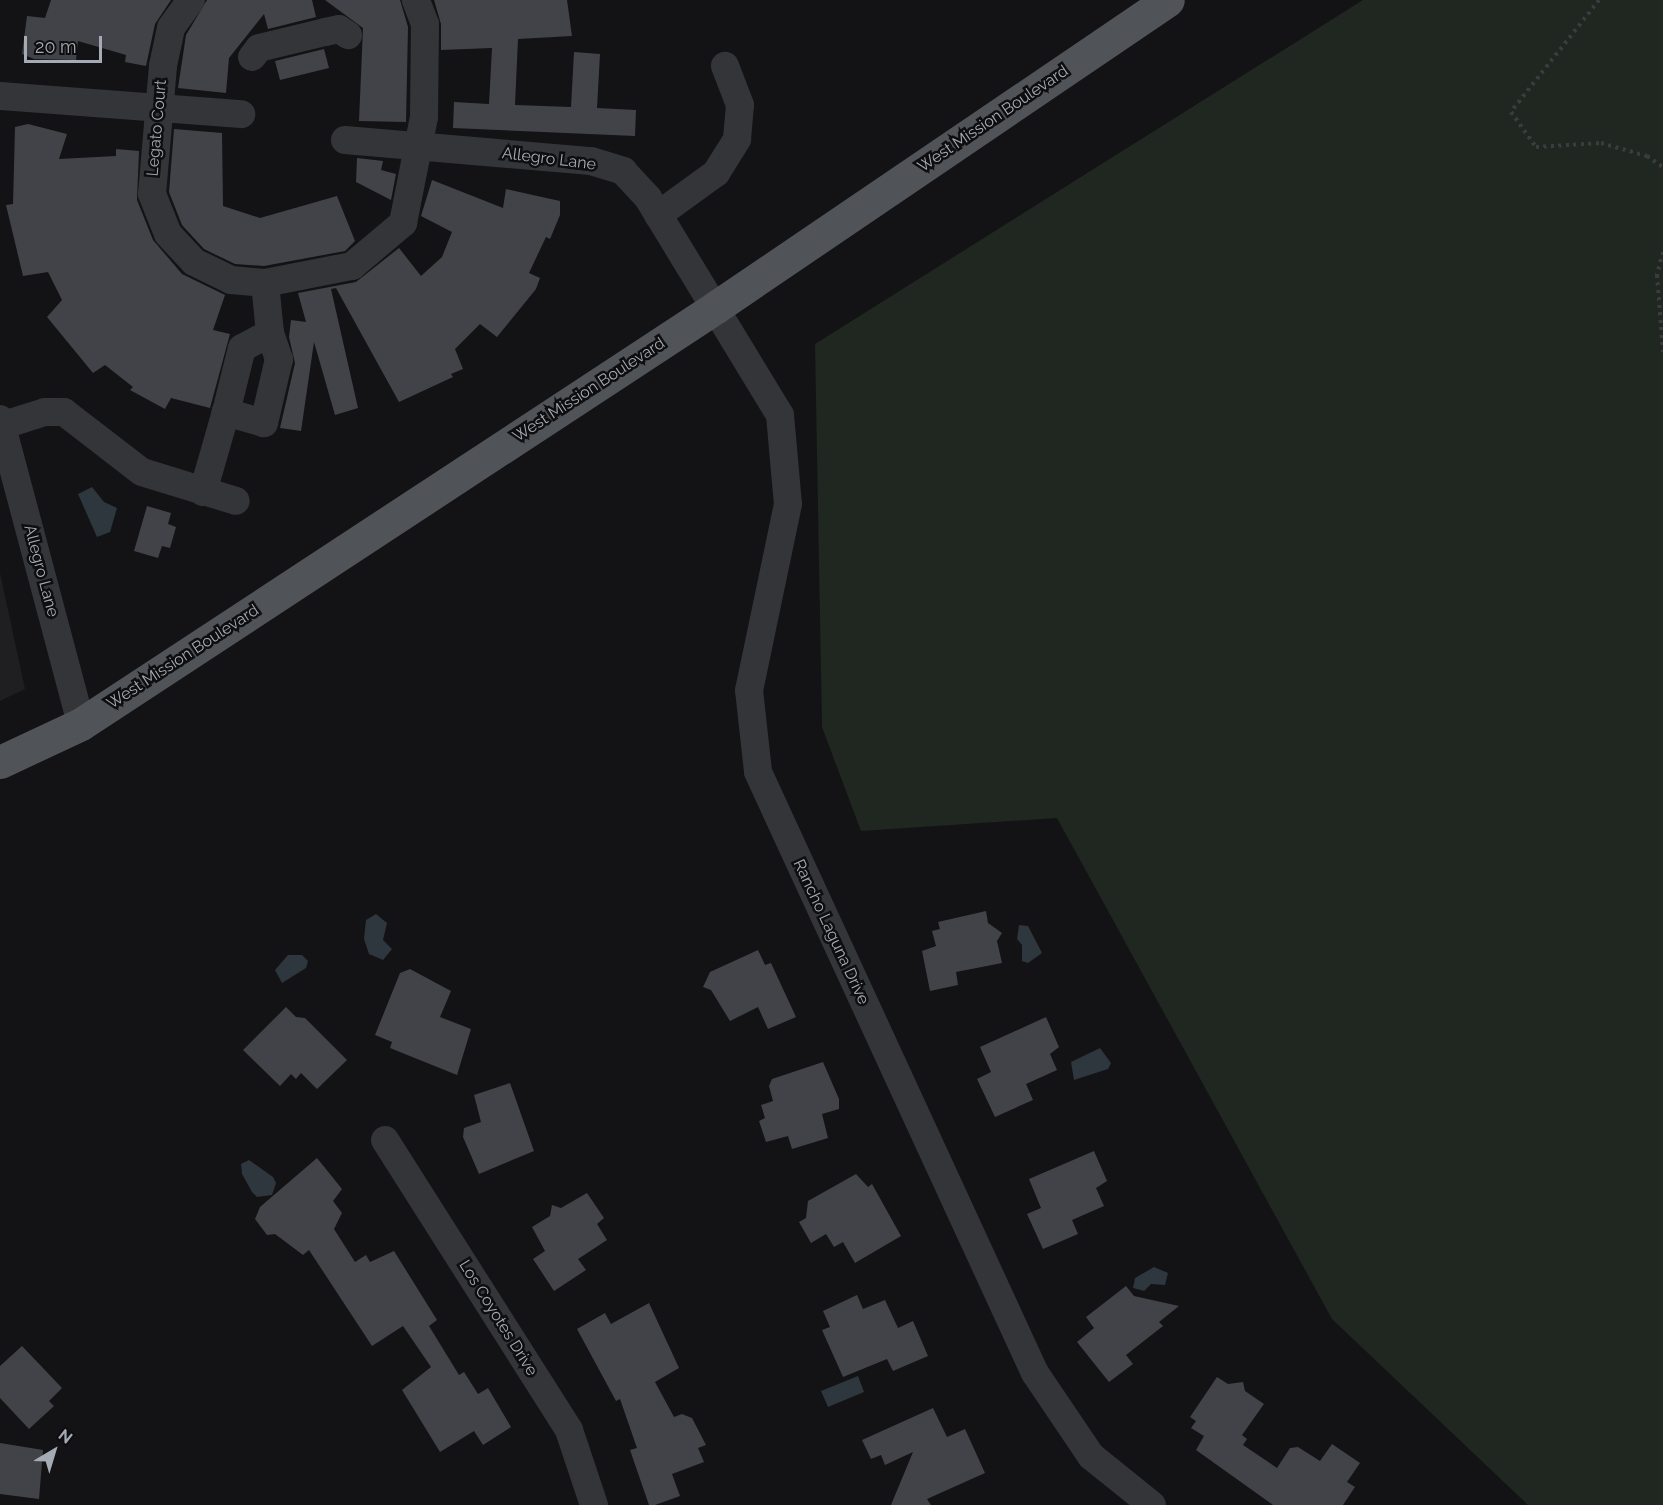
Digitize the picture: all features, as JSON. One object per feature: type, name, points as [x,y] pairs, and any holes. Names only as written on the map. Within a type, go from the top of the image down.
[{"type":"main road","name":"West Mission Boulevard","points":[[0,762],[81,724],[716,307],[1168,0]]},
{"type":"street","name":"Legato Court","points":[[191,0],[171,28],[158,110],[152,194],[168,234],[194,262],[231,280],[265,283],[352,266],[403,223],[421,144],[425,24],[416,0]]},
{"type":"street","points":[[252,57],[259,48],[325,32],[339,29],[348,35]]},
{"type":"street","points":[[658,215],[708,179],[737,139],[740,105],[725,66]]},
{"type":"street","points":[[0,96],[158,110],[241,114]]},
{"type":"street","name":"Allegro Lane","points":[[345,140],[421,144],[591,161],[623,171],[658,215],[716,307]]},
{"type":"street","points":[[226,412],[264,423],[279,359],[270,333],[265,283]]},
{"type":"street","name":"Rancho Laguna Drive","points":[[716,307],[780,415],[781,426],[788,504],[749,690],[758,772],[1035,1373],[1091,1456],[1152,1505]]},
{"type":"street","points":[[203,492],[242,348],[270,333]]},
{"type":"street","points":[[1,423],[45,412],[64,412],[122,461],[203,492],[236,501]]},
{"type":"street","name":"Allegro Lane","points":[[1,423],[81,724]]},
{"type":"street","name":"Los Coyotes Drive","points":[[385,1140],[568,1430],[594,1505]]},
{"type":"path","points":[[1599,0],[1511,112],[1536,147],[1602,143],[1647,156],[1663,167]]},
{"type":"path","points":[[1663,252],[1658,275],[1663,352]]},
{"type":"shaded area","points":[[1363,0],[1663,0],[1663,1505],[1528,1505],[1332,1319],[1057,818],[861,831],[822,727],[815,344]]},
{"type":"shaded area","points":[[92,487],[104,502],[117,508],[110,532],[97,537],[78,494]]},
{"type":"shaded area","points":[[0,573],[25,689],[0,701]]},
{"type":"shaded area","points":[[376,914],[387,923],[383,940],[392,949],[383,960],[369,954],[364,939],[366,920]]},
{"type":"shaded area","points":[[1019,925],[1028,926],[1042,953],[1028,963],[1022,961],[1022,945],[1017,939]]},
{"type":"shaded area","points":[[288,955],[302,955],[308,961],[306,968],[282,983],[275,970]]},
{"type":"shaded area","points":[[1100,1048],[1111,1063],[1108,1069],[1074,1080],[1071,1062]]},
{"type":"shaded area","points":[[249,1160],[273,1177],[276,1183],[272,1195],[257,1197],[252,1192],[242,1174],[241,1164]]},
{"type":"shaded area","points":[[1154,1267],[1168,1273],[1165,1285],[1151,1284],[1144,1291],[1133,1288],[1135,1278]]},
{"type":"shaded area","points":[[858,1376],[864,1392],[828,1407],[821,1391]]},
{"type":"building","points":[[51,0],[171,0],[155,24],[146,66],[125,62],[126,55],[78,41],[76,60],[34,59],[22,54],[27,16],[45,18]]},
{"type":"building","points":[[207,0],[312,0],[316,17],[268,29],[264,14],[229,58],[226,93],[178,88],[186,35]]},
{"type":"building","points":[[325,0],[400,0],[408,27],[406,122],[359,121],[363,28]]},
{"type":"building","points":[[434,0],[567,0],[572,36],[518,39],[515,105],[571,107],[574,52],[600,54],[597,108],[636,110],[635,136],[453,128],[454,102],[489,104],[492,48],[441,50],[441,24]]},
{"type":"building","points":[[324,49],[329,68],[280,80],[275,61]]},
{"type":"building","points":[[28,124],[67,134],[59,159],[116,156],[116,149],[139,151],[137,200],[153,240],[182,274],[225,295],[213,330],[230,334],[210,408],[171,398],[165,409],[130,390],[133,387],[105,365],[93,373],[47,317],[62,300],[48,272],[23,276],[6,205],[13,204],[15,127]]},
{"type":"building","points":[[174,129],[222,133],[223,206],[260,218],[337,196],[355,241],[345,251],[264,266],[235,264],[204,249],[182,225],[169,192]]},
{"type":"building","points":[[357,158],[383,161],[381,170],[396,174],[391,200],[356,182]]},
{"type":"building","points":[[432,180],[503,208],[506,189],[560,201],[560,215],[550,239],[546,237],[529,273],[540,278],[536,289],[497,337],[480,324],[455,349],[463,369],[451,374],[453,377],[399,402],[336,288],[331,289],[358,408],[335,415],[314,342],[301,431],[280,428],[295,363],[289,337],[291,320],[306,322],[298,293],[356,282],[399,248],[421,276],[442,257],[452,232],[421,216]]},
{"type":"building","points":[[147,506],[171,513],[168,524],[176,527],[170,548],[162,546],[158,558],[134,551]]},
{"type":"building","points":[[986,911],[988,923],[1002,933],[997,941],[1002,963],[956,972],[958,985],[930,991],[922,951],[936,946],[932,931],[940,929],[938,922]]},
{"type":"building","points":[[758,950],[765,965],[771,963],[796,1017],[768,1029],[758,1007],[730,1021],[711,990],[703,987],[710,972]]},
{"type":"building","points":[[410,969],[451,991],[440,1017],[471,1029],[457,1075],[390,1048],[392,1042],[375,1035],[400,973]]},
{"type":"building","points":[[286,1007],[296,1017],[305,1018],[347,1060],[317,1089],[301,1073],[296,1079],[291,1074],[280,1086],[243,1050]]},
{"type":"building","points":[[1046,1017],[1059,1047],[1050,1054],[1057,1070],[1026,1084],[1033,1100],[995,1117],[977,1079],[991,1072],[980,1047]]},
{"type":"building","points":[[823,1062],[839,1099],[839,1109],[822,1114],[828,1138],[792,1149],[788,1136],[766,1142],[759,1121],[765,1118],[761,1105],[773,1101],[769,1086],[772,1079]]},
{"type":"building","points":[[510,1083],[534,1151],[479,1174],[463,1137],[464,1128],[481,1122],[474,1095]]},
{"type":"building","points":[[1094,1151],[1107,1181],[1096,1188],[1104,1206],[1072,1220],[1078,1234],[1043,1249],[1027,1214],[1041,1208],[1029,1179]]},
{"type":"building","points":[[317,1158],[342,1189],[333,1201],[342,1213],[334,1229],[355,1262],[366,1255],[370,1262],[394,1251],[437,1320],[429,1326],[459,1375],[464,1372],[478,1394],[488,1388],[511,1427],[483,1445],[474,1431],[440,1452],[402,1390],[431,1367],[403,1326],[372,1346],[309,1250],[303,1255],[275,1234],[267,1235],[255,1219],[260,1207]]},
{"type":"building","points":[[856,1174],[868,1187],[872,1184],[901,1236],[855,1263],[843,1242],[834,1247],[826,1234],[811,1243],[799,1222],[806,1218],[808,1201]]},
{"type":"building","points":[[587,1193],[604,1218],[597,1224],[607,1240],[578,1259],[586,1270],[554,1291],[533,1259],[545,1251],[532,1227],[550,1216],[552,1205],[561,1208]]},
{"type":"building","points":[[1126,1286],[1134,1296],[1179,1306],[1159,1322],[1163,1326],[1126,1355],[1133,1364],[1109,1382],[1077,1342],[1094,1328],[1086,1317]]},
{"type":"building","points":[[857,1295],[863,1309],[885,1300],[898,1328],[913,1321],[928,1356],[893,1371],[887,1359],[843,1377],[822,1330],[830,1327],[823,1311]]},
{"type":"building","points":[[649,1303],[679,1368],[655,1382],[674,1417],[682,1414],[692,1418],[706,1445],[698,1448],[704,1462],[672,1474],[680,1496],[655,1505],[649,1505],[630,1450],[637,1448],[620,1399],[616,1401],[577,1329],[605,1313],[611,1324]]},
{"type":"building","points":[[22,1346],[62,1388],[49,1401],[54,1406],[29,1429],[0,1398],[0,1366]]},
{"type":"building","points":[[1217,1377],[1228,1384],[1243,1382],[1245,1391],[1264,1404],[1242,1435],[1247,1439],[1243,1445],[1277,1468],[1290,1448],[1298,1447],[1320,1461],[1332,1444],[1360,1463],[1347,1482],[1355,1487],[1343,1505],[1273,1505],[1196,1450],[1204,1436],[1191,1428],[1196,1421],[1190,1417]]},
{"type":"building","points":[[933,1408],[947,1437],[965,1429],[985,1473],[927,1499],[931,1505],[891,1505],[913,1452],[885,1465],[881,1455],[871,1459],[862,1440]]},
{"type":"building","points":[[0,1443],[43,1450],[39,1499],[0,1494]]}]
